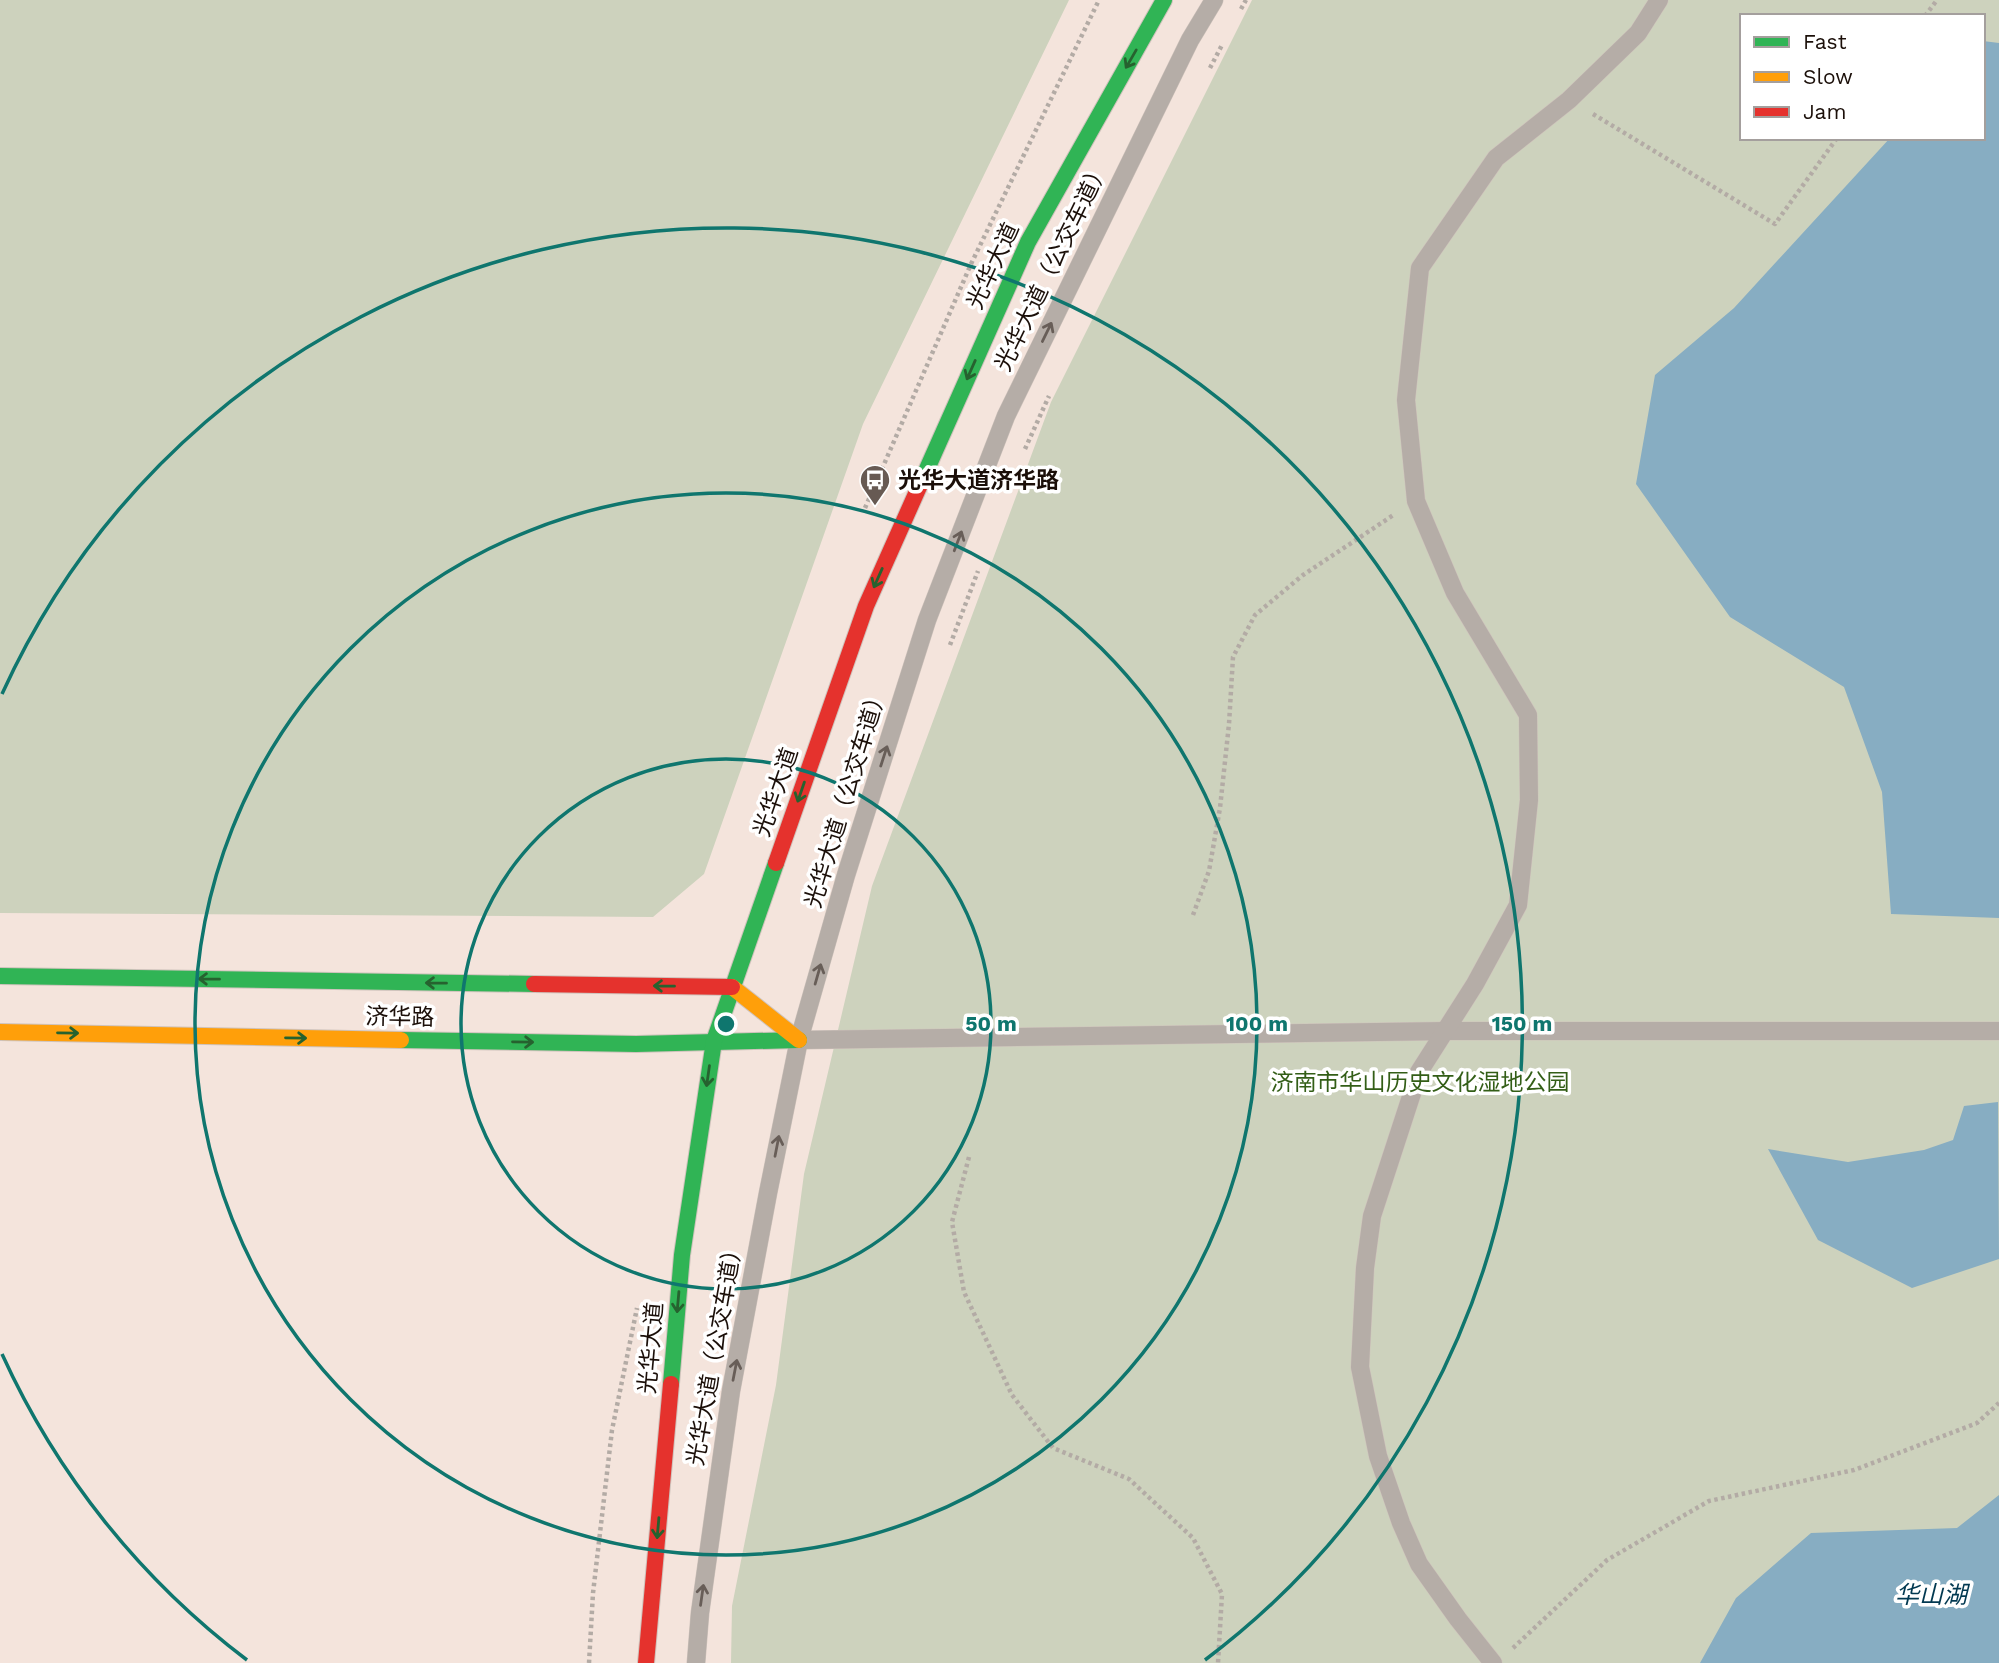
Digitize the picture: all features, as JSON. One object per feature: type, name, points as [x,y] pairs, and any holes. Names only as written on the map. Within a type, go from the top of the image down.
[{"type":"main road","name":"光华大道","points":[[646,1663],[682,1255],[714,1041],[866,606],[1028,242],[1164,0]]},
{"type":"main road","name":"济华路","points":[[0,976],[732,987]]},
{"type":"main road","points":[[732,987],[799,1040]]},
{"type":"main road","name":"济华路","points":[[0,1032],[636,1044],[799,1040]]},
{"type":"lane","name":"光华大道（公交车道）","points":[[696,1663],[700,1613],[731,1391],[799,1040],[846,875],[928,620],[1006,415],[1190,40],[1214,0]]},
{"type":"lane","points":[[1500,1658],[1458,1619],[1419,1564],[1401,1523],[1378,1456],[1360,1367],[1365,1268],[1372,1216],[1419,1072],[1447,1031],[1518,905],[1529,800],[1528,715],[1455,593],[1416,502],[1406,400],[1420,268],[1496,158],[1569,100],[1638,33],[1659,0]]},
{"type":"lane","points":[[799,1040],[1447,1031],[1999,1031]]},
{"type":"path","points":[[1235,20],[1247,0]]},
{"type":"path","points":[[1209,68],[1222,44]]},
{"type":"path","points":[[1569,100],[1775,224],[1836,140]]},
{"type":"path","points":[[1025,450],[1053,388]]},
{"type":"path","points":[[1193,915],[1209,871],[1220,808],[1233,657],[1249,626],[1255,615],[1303,575],[1373,527],[1416,502]]},
{"type":"path","points":[[947,654],[981,565]]},
{"type":"path","points":[[970,1157],[952,1222],[964,1292],[1012,1395],[1053,1448],[1129,1479],[1194,1538],[1222,1594],[1218,1663]]},
{"type":"path","points":[[1500,1658],[1606,1560],[1709,1501],[1854,1470],[1977,1423],[1999,1403]]},
{"type":"green space","points":[[0,0],[1069,0],[863,424],[704,874],[653,917],[0,913]]},
{"type":"green space","name":"济南市华山历史文化湿地公园","points":[[1252,0],[1999,0],[1999,1663],[731,1663],[732,1606],[776,1385],[804,1174],[872,886],[1051,402]]},
{"type":"water","points":[[1985,41],[1999,43],[1999,918],[1891,914],[1882,792],[1844,687],[1730,617],[1636,484],[1655,375],[1734,308],[1888,140],[1985,140]]},
{"type":"water","points":[[1998,1102],[1999,1259],[1912,1288],[1818,1240],[1768,1149],[1848,1162],[1924,1150],[1953,1140],[1964,1106]]},
{"type":"water","name":"华山湖","points":[[1999,1495],[1999,1663],[1700,1663],[1736,1598],[1811,1533],[1957,1528]]},
{"type":"traffic: fast","points":[[923,478],[1028,242],[1164,0]]},
{"type":"traffic: fast","points":[[671,1384],[682,1255],[714,1041],[776,863]]},
{"type":"traffic: fast","points":[[0,976],[534,984]]},
{"type":"traffic: fast","points":[[401,1040],[636,1044],[799,1040]]},
{"type":"traffic: slow","points":[[732,987],[799,1040]]},
{"type":"traffic: slow","points":[[0,1032],[401,1040]]},
{"type":"traffic: jam","points":[[776,863],[866,606],[923,478]]},
{"type":"traffic: jam","points":[[534,984],[732,987]]},
{"type":"traffic: jam","points":[[646,1663],[671,1384]]},
{"type":"place","name":"光华大道济华路","points":[[875,507]]}]
